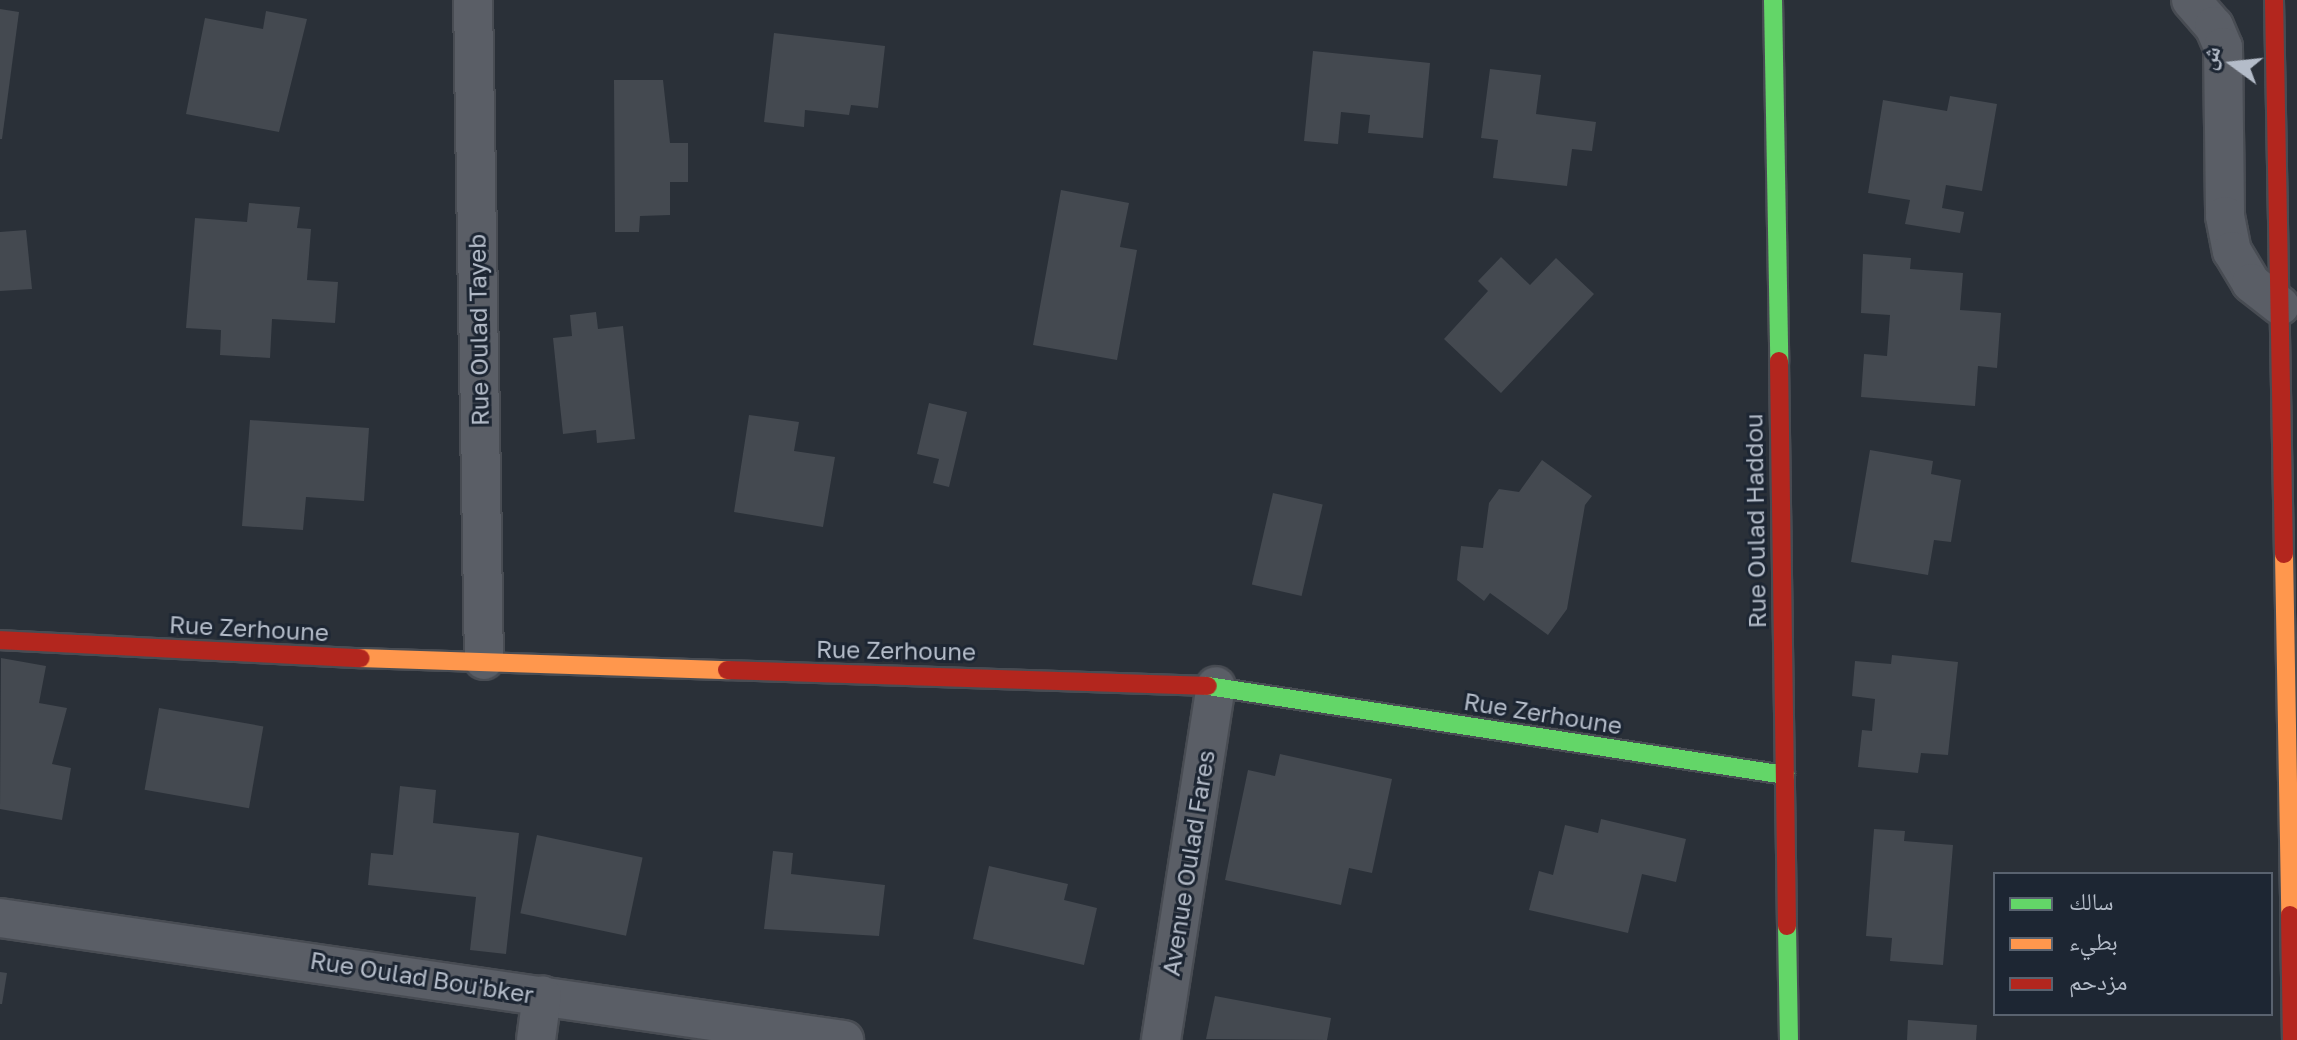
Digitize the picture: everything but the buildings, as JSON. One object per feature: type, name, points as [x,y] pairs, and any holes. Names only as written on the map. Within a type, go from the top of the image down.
[{"type":"main road","name":"Rue Oulad Haddou","points":[[1773,0],[1789,1040]]},
{"type":"main road","points":[[2274,0],[2292,1040]]},
{"type":"main road","name":"Rue Zerhoune","points":[[0,640],[1216,686],[1785,775]]},
{"type":"street","name":"Rue Oulad Tayeb","points":[[473,0],[484,660]]},
{"type":"street","points":[[2191,0],[2214,26],[2223,47],[2225,216],[2232,251],[2251,283],[2280,306]]},
{"type":"street","name":"Avenue Oulad Fares","points":[[1161,1040],[1216,686]]},
{"type":"street","name":"Rue Oulad Bou'bker","points":[[0,918],[844,1040]]},
{"type":"street","points":[[536,1040],[542,995]]},
{"type":"traffic: fast","points":[[1773,0],[1779,361]]},
{"type":"traffic: fast","points":[[1208,686],[1785,775]]},
{"type":"traffic: fast","points":[[1787,926],[1789,1040]]},
{"type":"traffic: slow","points":[[2284,554],[2290,915]]},
{"type":"traffic: slow","points":[[361,658],[727,670]]},
{"type":"traffic: jam","points":[[2274,0],[2284,554]]},
{"type":"traffic: jam","points":[[1779,361],[1787,926]]},
{"type":"traffic: jam","points":[[0,640],[361,658]]},
{"type":"traffic: jam","points":[[727,670],[1208,686]]},
{"type":"traffic: jam","points":[[2290,915],[2292,1040]]}]
